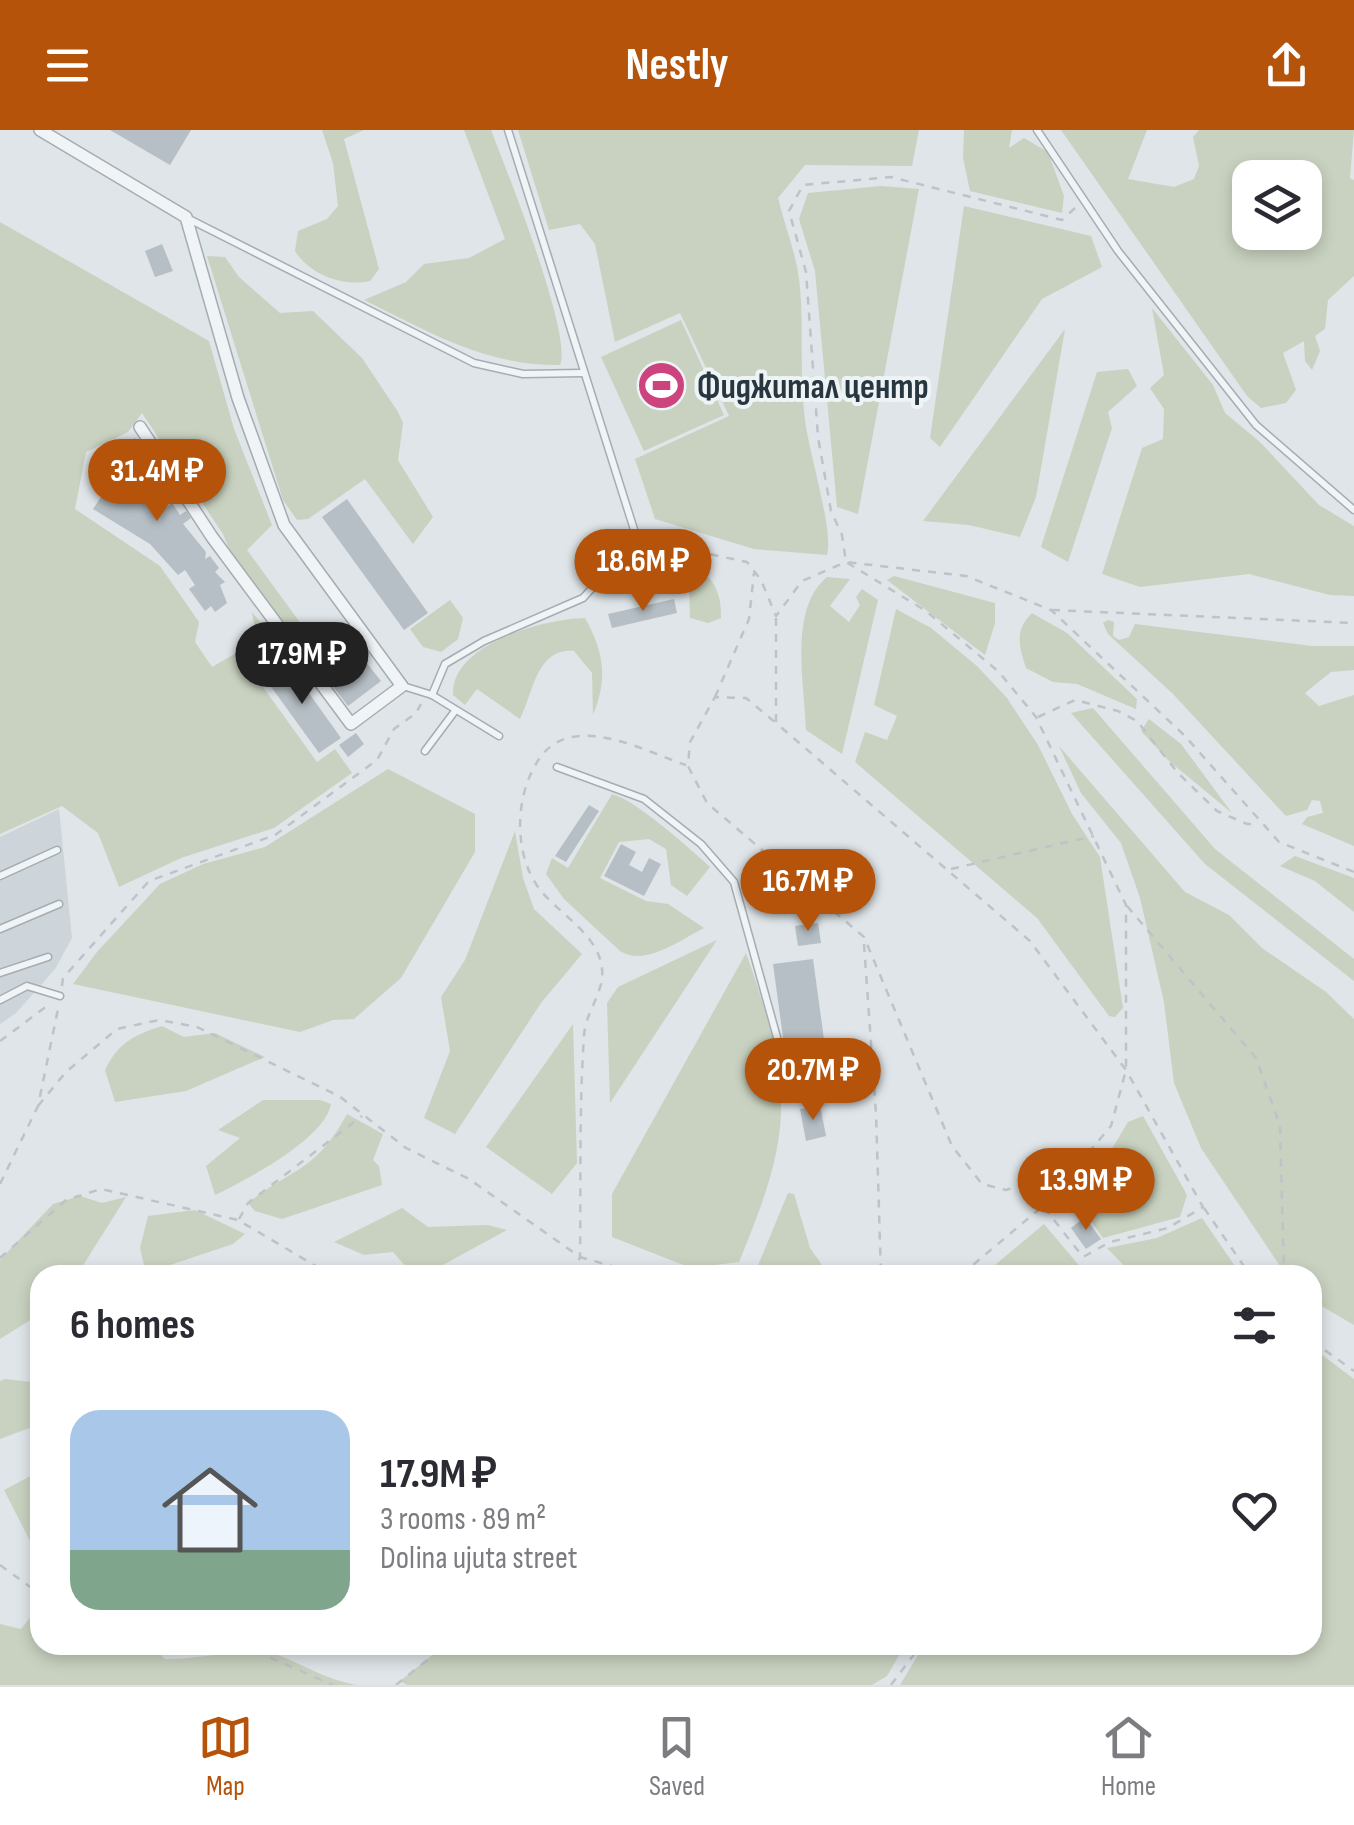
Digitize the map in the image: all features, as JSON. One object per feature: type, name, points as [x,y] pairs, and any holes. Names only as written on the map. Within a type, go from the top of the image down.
[{"type":"street","points":[[40,130],[186,217],[238,398],[284,524],[402,686],[351,724],[212,537],[140,426]]},
{"type":"lane","points":[[429,694],[445,664],[484,641],[584,598],[637,539],[508,130]]},
{"type":"lane","points":[[1036,130],[1118,252],[1256,425],[1354,510]]},
{"type":"lane","points":[[186,217],[474,363],[523,374],[582,373]]},
{"type":"lane","points":[[402,686],[429,694],[498,736]]},
{"type":"lane","points":[[426,751],[455,711]]},
{"type":"lane","points":[[557,767],[644,799],[701,844],[734,882],[778,1041]]},
{"type":"lane","points":[[0,876],[57,850]]},
{"type":"lane","points":[[0,929],[60,904]]},
{"type":"lane","points":[[0,973],[48,957]]},
{"type":"lane","points":[[0,1000],[27,986],[60,996]]},
{"type":"path","points":[[1084,200],[1062,220],[892,177],[803,185],[789,211],[806,272],[818,438],[831,511],[846,562],[926,611],[999,672],[1036,717],[1126,905],[1256,1058],[1280,1126],[1284,1265]]},
{"type":"path","points":[[637,539],[746,562],[754,572],[776,616],[776,723]]},
{"type":"path","points":[[776,616],[802,582],[846,562],[966,576],[1051,610],[1354,623]]},
{"type":"path","points":[[754,572],[750,619],[690,742],[688,766],[708,803],[864,937],[952,1146],[982,1184],[1006,1190],[1077,1166]]},
{"type":"path","points":[[1051,610],[1184,735],[1279,842],[1354,872]]},
{"type":"path","points":[[38,1106],[63,978],[149,881],[275,836],[378,760],[394,729],[416,714],[429,694]]},
{"type":"path","points":[[715,697],[746,698],[1030,941],[1126,1070],[1203,1207],[1243,1265]]},
{"type":"path","points":[[1036,717],[1075,700],[1118,711],[1137,721],[1178,773],[1217,811],[1247,824],[1262,824]]},
{"type":"path","points":[[577,1265],[580,1256],[584,1030],[603,976],[596,950],[539,889],[526,864],[520,820],[523,792],[534,767],[554,740],[576,736],[600,736],[688,766]]},
{"type":"path","points":[[950,870],[1094,836]]},
{"type":"path","points":[[973,1265],[1043,1206],[1111,1126],[1126,1070],[1126,905]]},
{"type":"path","points":[[864,937],[876,1114],[880,1265]]},
{"type":"path","points":[[0,1041],[60,996]]},
{"type":"path","points":[[0,1184],[38,1106],[66,1072],[117,1030],[160,1020],[198,1027],[339,1096],[406,1148],[469,1179],[580,1256],[612,1265]]},
{"type":"path","points":[[238,1220],[248,1203],[364,1115]]},
{"type":"path","points":[[0,1258],[66,1200],[101,1189],[238,1220],[313,1265]]},
{"type":"path","points":[[1043,1206],[1083,1257],[1110,1242],[1168,1228],[1203,1207]]},
{"type":"path","points":[[1322,1348],[1354,1371]]},
{"type":"path","points":[[0,1565],[30,1587]]},
{"type":"path","points":[[264,1655],[333,1685]]},
{"type":"path","points":[[396,1685],[434,1655]]},
{"type":"path","points":[[892,1685],[914,1655]]},
{"type":"shaded area","points":[[59,809],[72,938],[55,969],[16,1013],[0,1024],[0,837]]},
{"type":"green space","points":[[322,130],[364,130],[344,139],[379,269],[370,281],[349,282],[318,273],[295,251],[298,231],[327,219],[338,206],[333,163]]},
{"type":"green space","points":[[464,130],[491,130],[548,288],[557,321],[560,365],[507,360],[483,353],[435,335],[364,300],[406,282],[424,264],[469,258],[505,239]]},
{"type":"green space","points":[[518,130],[919,130],[912,166],[805,165],[778,198],[799,277],[803,404],[827,528],[827,555],[754,549],[655,519],[635,459],[729,416],[680,313],[615,342],[595,244],[580,224],[549,230]]},
{"type":"green space","points":[[964,130],[1012,130],[1009,148],[1024,138],[1048,152],[1064,196],[1062,213],[970,191],[963,158]]},
{"type":"green space","points":[[1061,130],[1147,130],[1128,179],[1174,187],[1194,179],[1199,166],[1193,137],[1199,130],[1354,130],[1350,178],[1354,180],[1354,276],[1328,300],[1325,329],[1315,336],[1320,351],[1312,370],[1305,361],[1304,341],[1283,353],[1296,390],[1286,403],[1261,408],[1247,396]]},
{"type":"green space","points":[[881,186],[919,189],[858,514],[837,507],[815,271],[799,219],[808,193]]},
{"type":"green space","points":[[964,206],[1091,236],[1102,267],[1042,299],[940,447],[930,438]]},
{"type":"green space","points":[[0,222],[209,341],[234,429],[272,525],[247,550],[312,639],[325,644],[320,656],[309,659],[230,551],[223,534],[142,413],[128,432],[86,452],[75,509],[160,566],[199,622],[195,642],[212,667],[257,641],[252,612],[285,653],[255,676],[317,762],[335,749],[352,773],[274,828],[181,858],[119,887],[98,833],[62,806],[0,834]]},
{"type":"green space","points":[[207,256],[225,257],[239,277],[280,313],[313,311],[362,358],[403,423],[398,460],[433,517],[413,544],[365,479],[308,519],[297,520],[283,500]]},
{"type":"green space","points":[[1152,308],[1213,385],[1225,413],[1260,442],[1319,505],[1354,526],[1354,596],[1330,595],[1249,574],[1140,587],[1102,574],[1142,448],[1163,439],[1164,409],[1150,388],[1164,375]]},
{"type":"green space","name":"Фиджитал центр","points":[[681,320],[724,415],[644,451],[601,357]]},
{"type":"green space","points":[[1065,329],[1036,497],[1020,537],[969,525],[923,521]]},
{"type":"green space","points":[[1128,369],[1137,386],[1108,412],[1112,428],[1068,562],[1041,547],[1097,372]]},
{"type":"green space","points":[[673,551],[709,577],[718,594],[721,618],[708,623],[690,618],[689,589],[661,576],[657,555]]},
{"type":"green space","points":[[894,576],[995,603],[995,623],[985,655],[887,580]]},
{"type":"green space","points":[[827,577],[850,579],[830,606],[849,622],[860,605],[856,597],[862,589],[878,600],[842,754],[806,730],[803,628],[815,591]]},
{"type":"green space","points":[[450,600],[463,618],[458,639],[441,652],[423,647],[410,629]]},
{"type":"green space","points":[[896,609],[931,628],[977,666],[1007,698],[1038,745],[1072,814],[1100,857],[1123,1008],[1115,1017],[1109,1016],[1037,918],[855,762],[865,732],[887,740],[897,716],[874,705]]},
{"type":"green space","points":[[1032,613],[1067,633],[1137,699],[1136,709],[1077,684],[1053,682],[1026,668],[1020,639],[1022,626]]},
{"type":"green space","points":[[585,618],[602,665],[601,689],[593,715],[592,673],[574,651],[561,652],[544,664],[520,719],[477,689],[465,705],[453,695],[456,677],[483,648],[524,629]]},
{"type":"green space","points":[[1114,622],[1113,636],[1119,640],[1129,637],[1135,624],[1312,646],[1354,646],[1354,670],[1331,672],[1305,693],[1319,706],[1354,695],[1354,846],[1302,824],[1307,817],[1323,813],[1320,801],[1312,800],[1307,810],[1286,816],[1173,694],[1108,634],[1103,623]]},
{"type":"green space","points":[[1093,708],[1215,849],[1354,959],[1354,981],[1205,864],[1071,713]]},
{"type":"green space","points":[[1149,719],[1181,744],[1232,813],[1169,761],[1141,731]]},
{"type":"green space","points":[[1059,746],[1185,892],[1229,915],[1262,948],[1326,992],[1354,1019],[1354,1325],[1322,1306],[1322,1265],[1279,1265],[1201,1148],[1174,1083],[1164,1002],[1140,898],[1121,843],[1081,793]]},
{"type":"green space","points":[[388,769],[475,814],[475,852],[401,978],[354,1019],[333,1020],[300,1032],[73,984],[160,884],[203,864],[265,847]]},
{"type":"green space","points":[[612,794],[648,815],[710,867],[687,896],[671,885],[666,849],[649,839],[619,842],[600,878],[646,901],[668,904],[704,928],[651,954],[640,956],[620,951],[564,899],[546,874],[552,858],[568,868]]},
{"type":"green space","points":[[515,831],[523,878],[534,909],[582,954],[541,1003],[455,1134],[424,1118],[450,1051],[441,997],[465,960]]},
{"type":"green space","points":[[1295,856],[1354,878],[1354,912],[1315,881],[1280,866]]},
{"type":"green space","points":[[717,940],[610,1103],[607,1003],[618,987]]},
{"type":"green space","points":[[746,953],[773,1040],[781,1109],[770,1177],[739,1262],[683,1265],[612,1237],[612,1194]]},
{"type":"green space","points":[[573,1024],[577,1163],[552,1194],[486,1147]]},
{"type":"green space","points":[[162,1026],[184,1037],[215,1033],[265,1057],[186,1091],[115,1102],[105,1070],[110,1061],[128,1041]]},
{"type":"green space","points":[[263,1100],[320,1100],[331,1104],[326,1117],[300,1144],[215,1195],[206,1166],[240,1138],[218,1130]]},
{"type":"green space","points":[[347,1114],[383,1134],[373,1160],[379,1166],[382,1185],[282,1219],[255,1211],[248,1203],[315,1157]]},
{"type":"green space","points":[[1143,1116],[1187,1195],[1180,1217],[1103,1238],[1086,1214],[1087,1191],[1128,1122]]},
{"type":"green space","points":[[788,1193],[794,1194],[810,1248],[822,1265],[758,1265]]},
{"type":"green space","points":[[80,1196],[102,1203],[126,1197],[83,1265],[30,1265],[30,1320],[0,1339],[0,1260],[53,1204]]},
{"type":"green space","points":[[402,1208],[428,1227],[488,1225],[507,1230],[443,1265],[404,1265],[393,1252],[364,1255],[334,1242]]},
{"type":"green space","points":[[195,1210],[245,1234],[233,1244],[170,1265],[144,1265],[140,1248],[148,1216]]},
{"type":"green space","points":[[1202,1218],[1234,1265],[1123,1265],[1107,1248],[1157,1238]]},
{"type":"green space","points":[[1044,1224],[1079,1265],[995,1265]]},
{"type":"green space","points":[[1322,1355],[1354,1379],[1354,1685],[900,1685],[918,1655],[1322,1655]]},
{"type":"green space","points":[[0,1381],[30,1382],[30,1428],[0,1439]]},
{"type":"green space","points":[[30,1476],[30,1541],[4,1490]]},
{"type":"green space","points":[[30,1618],[30,1655],[161,1655],[165,1659],[276,1655],[357,1685],[0,1685],[0,1624],[21,1629]]},
{"type":"green space","points":[[432,1655],[899,1655],[887,1676],[872,1685],[407,1685],[400,1681]]},
{"type":"building","points":[[110,130],[191,130],[170,165]]},
{"type":"building","points":[[162,244],[173,271],[155,277],[145,251]]},
{"type":"building","points":[[135,438],[148,461],[129,471],[137,489],[142,486],[147,496],[152,492],[167,507],[172,503],[180,515],[186,511],[191,518],[183,524],[206,552],[205,559],[210,556],[219,568],[215,572],[225,582],[220,585],[227,603],[215,612],[211,606],[205,611],[189,589],[195,585],[185,570],[178,575],[150,544],[93,509],[111,482],[97,457]]},
{"type":"building","points":[[347,499],[428,613],[404,630],[322,517]]},
{"type":"building","points":[[674,599],[677,613],[612,628],[608,614]]},
{"type":"building","points":[[350,642],[381,681],[348,706],[318,667]]},
{"type":"building","points":[[286,661],[341,738],[319,753],[264,677]]},
{"type":"building","points":[[356,733],[364,744],[348,757],[339,745]]},
{"type":"building","points":[[589,805],[599,811],[566,862],[555,856]]},
{"type":"building","points":[[621,844],[636,852],[629,865],[642,872],[649,858],[661,864],[644,896],[604,876]]},
{"type":"building","points":[[818,923],[821,943],[798,946],[795,926]]},
{"type":"building","points":[[813,959],[829,1076],[789,1081],[773,964]]},
{"type":"building","points":[[820,1105],[826,1136],[806,1141],[800,1109]]},
{"type":"building","points":[[1085,1217],[1101,1239],[1086,1249],[1071,1228]]},
{"type":"place","name":"Фиджитал центр","points":[[662,386]]}]
